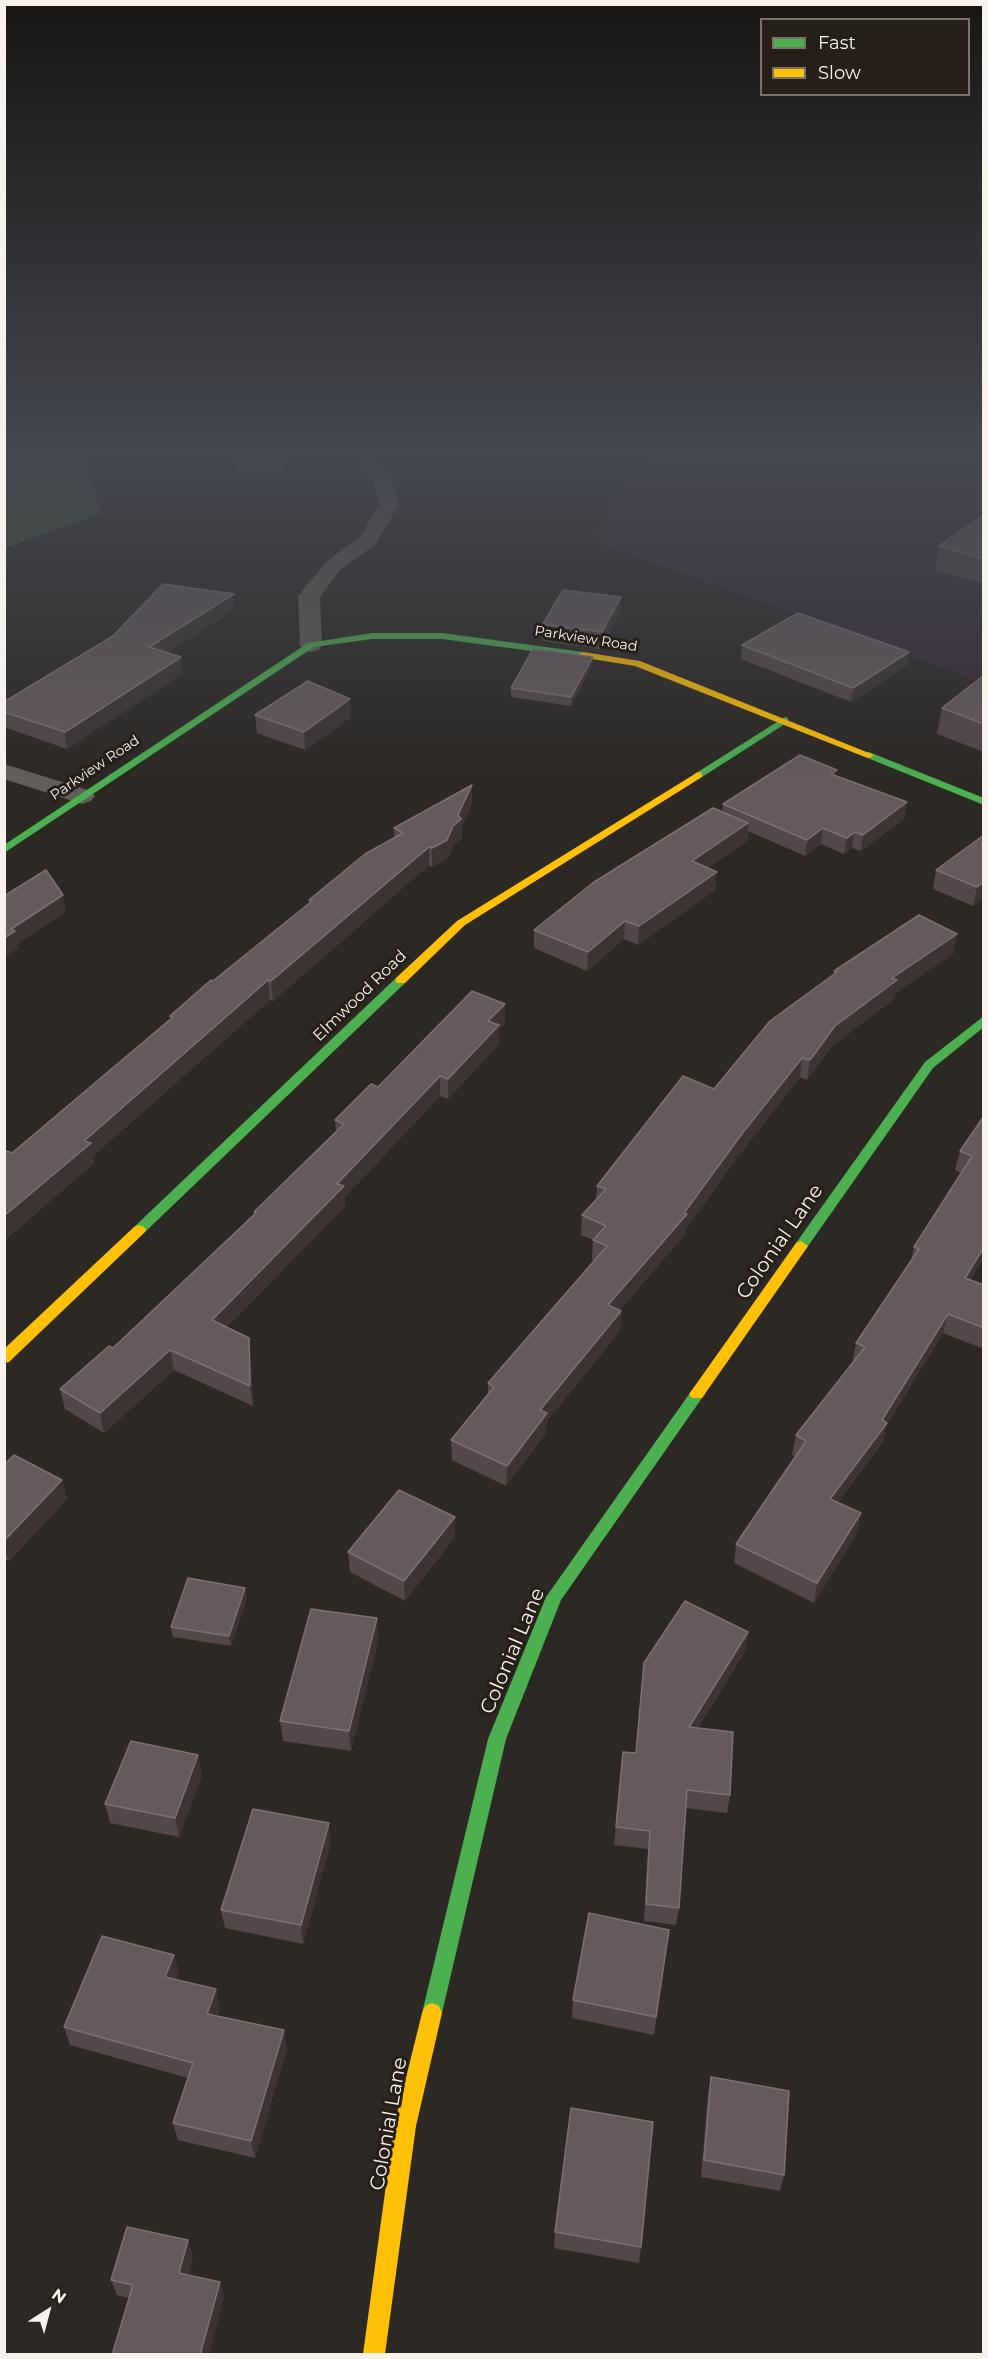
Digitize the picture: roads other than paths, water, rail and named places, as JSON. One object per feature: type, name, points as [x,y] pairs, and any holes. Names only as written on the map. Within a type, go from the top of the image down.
[{"type":"street","points":[[311,645],[309,596],[334,565]]},
{"type":"street","name":"Parkview Road","points":[[4,850],[311,645],[372,636],[442,636],[637,663],[785,720],[984,802]]},
{"type":"street","name":"Elmwood Road","points":[[4,1358],[461,923],[785,720]]},
{"type":"street","points":[[4,771],[82,796]]},
{"type":"street","name":"Colonial Lane","points":[[374,2355],[405,2126],[445,1955],[497,1739],[554,1597],[929,1065],[984,1020]]}]
